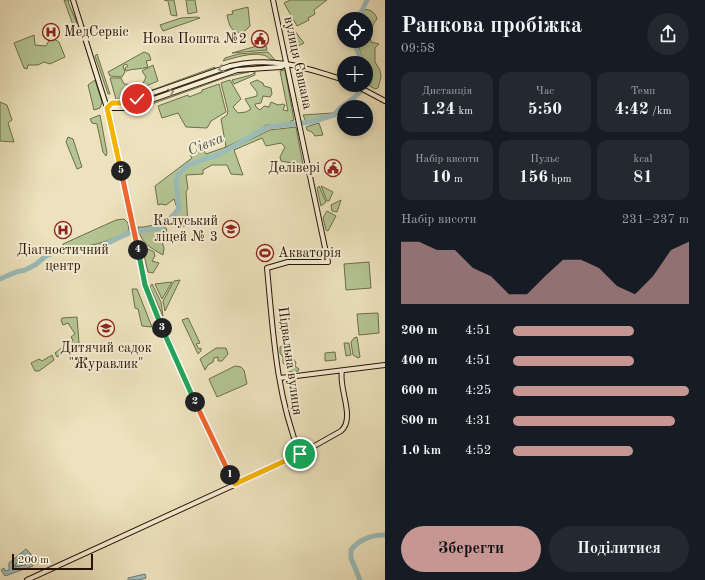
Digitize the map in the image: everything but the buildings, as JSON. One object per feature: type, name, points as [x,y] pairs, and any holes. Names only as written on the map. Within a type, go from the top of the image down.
[{"type":"main road","points":[[73,0],[105,99],[144,281],[161,326],[197,408],[235,484]]},
{"type":"main road","name":"вулиця Євшана","points":[[267,268],[288,262],[328,262],[273,0]]},
{"type":"main road","points":[[107,108],[112,105],[124,103],[236,64],[280,62],[337,78]]},
{"type":"main road","points":[[368,92],[385,101]]},
{"type":"main road","points":[[105,99],[112,105]]},
{"type":"main road","points":[[109,116],[112,105]]},
{"type":"main road","name":"Підвальна вулиця","points":[[267,268],[280,378],[287,418],[300,454]]},
{"type":"main road","points":[[280,378],[385,365]]},
{"type":"main road","points":[[27,580],[300,454],[341,431],[345,426],[347,418],[342,371]]},
{"type":"green space","points":[[64,0],[69,0],[68,2],[77,23],[73,25]]},
{"type":"green space","points":[[164,0],[174,0],[177,16],[171,15],[168,1]]},
{"type":"green space","points":[[186,0],[195,0],[197,12],[188,14]]},
{"type":"green space","points":[[290,0],[327,0],[314,10],[315,14],[308,18],[309,20],[297,26],[284,3]]},
{"type":"green space","points":[[248,7],[250,26],[243,33],[236,32],[231,28],[227,15],[233,14],[232,11]]},
{"type":"green space","points":[[364,10],[368,10],[372,12],[363,12]]},
{"type":"green space","points":[[373,13],[377,19],[373,25]]},
{"type":"green space","points":[[181,18],[200,18],[163,31],[160,25]]},
{"type":"green space","points":[[294,30],[304,43],[298,46],[291,31]]},
{"type":"green space","points":[[34,35],[35,45],[46,46],[48,42],[54,39],[59,42],[65,57],[50,64],[44,62],[38,65],[28,65],[27,69],[24,68],[14,43]]},
{"type":"green space","points":[[373,42],[379,44],[375,48],[375,62],[380,70],[381,77],[378,88],[373,88],[373,56],[362,56],[359,48],[373,48]]},
{"type":"green space","points":[[257,46],[266,46],[267,50],[232,53]]},
{"type":"green space","points":[[144,52],[149,54],[151,60],[146,61],[148,67],[126,71],[125,68],[128,66],[126,64],[123,66],[125,72],[122,77],[110,76],[108,72]]},
{"type":"green space","points":[[268,52],[275,60],[263,55],[254,54],[223,61],[225,58],[238,54]]},
{"type":"green space","points":[[97,54],[110,94],[108,94],[95,56]]},
{"type":"green space","points":[[153,65],[158,81],[141,88],[146,77],[142,71]]},
{"type":"green space","points":[[243,65],[243,67],[126,106],[230,68]]},
{"type":"green space","points":[[215,67],[214,69],[140,96],[141,94]]},
{"type":"green space","points":[[251,70],[249,72],[230,76],[146,106],[142,105],[234,72]]},
{"type":"green space","points":[[285,70],[294,120],[291,121],[290,125],[266,125],[258,132],[226,147],[221,119],[227,115],[228,111],[221,83],[230,80],[241,99],[233,107],[238,113],[246,112],[251,109],[245,99],[257,96],[257,92],[250,83],[257,80],[263,83],[264,86],[271,88],[272,94],[270,97],[263,96],[261,103],[255,104],[256,107],[260,110],[264,106],[269,107],[271,102],[278,105],[285,105],[283,110],[288,111],[280,71]]},
{"type":"green space","points":[[255,72],[255,75],[234,84],[232,80],[251,75]]},
{"type":"green space","points":[[110,78],[121,78],[124,84],[135,85],[139,89],[136,96],[124,100],[116,99]]},
{"type":"green space","points":[[95,80],[102,102],[100,108],[94,110],[88,85]]},
{"type":"green space","points":[[219,84],[226,112],[211,121],[207,128],[186,127],[178,113],[162,118],[158,106],[188,95],[189,97],[202,92],[202,90]]},
{"type":"green space","points":[[0,102],[7,105],[12,120],[8,123],[14,142],[0,141]]},
{"type":"green space","points":[[333,113],[320,119],[306,122],[303,115]]},
{"type":"green space","points":[[100,115],[107,153],[106,156],[103,152],[97,124],[92,123],[90,119]]},
{"type":"green space","points":[[319,123],[323,135],[315,136],[312,132],[307,130],[306,127]]},
{"type":"green space","points":[[296,127],[304,170],[296,171],[296,164],[281,161],[280,157],[285,147],[281,143],[266,146],[262,138],[234,150],[243,175],[231,174],[227,165],[212,165],[203,170],[203,174],[186,175],[188,189],[186,191],[188,225],[177,228],[169,219],[177,208],[174,199],[166,205],[158,205],[155,186],[192,158],[190,155],[203,150],[206,154],[226,147],[231,149],[270,130]]},
{"type":"green space","points":[[68,137],[73,139],[82,167],[77,169],[66,142]]},
{"type":"green space","points":[[319,186],[326,202],[321,206],[317,188]]},
{"type":"green space","points":[[321,186],[333,192],[329,201],[327,201]]},
{"type":"green space","points":[[341,200],[337,212],[332,211],[331,205]]},
{"type":"green space","points":[[327,211],[336,216],[328,231],[326,230],[323,218]]},
{"type":"green space","points":[[124,219],[128,223],[129,231],[105,242],[89,246],[63,247],[63,244],[116,220]]},
{"type":"green space","points":[[164,223],[164,228],[166,228],[167,231],[160,235],[164,248],[163,255],[146,244],[141,237],[138,227]]},
{"type":"green space","points":[[141,242],[146,248],[154,252],[155,256],[152,261],[159,263],[153,273],[148,272]]},
{"type":"green space","points":[[369,262],[371,288],[346,290],[344,264]]},
{"type":"green space","points":[[180,280],[165,311],[163,301],[174,281]]},
{"type":"green space","points":[[172,282],[162,299],[155,284]]},
{"type":"green space","points":[[152,284],[161,302],[163,316],[150,287]]},
{"type":"green space","points":[[132,289],[137,289],[152,327],[142,326],[138,309],[135,308]]},
{"type":"green space","points":[[378,313],[379,333],[359,335],[357,314]]},
{"type":"green space","points":[[77,317],[79,343],[57,357],[55,353],[73,340],[71,337],[75,334],[68,323],[63,325],[61,320],[62,318]]},
{"type":"green space","points":[[188,318],[200,343],[196,344],[199,349],[201,348],[201,351],[198,354],[182,320]]},
{"type":"green space","points":[[357,337],[360,357],[358,358],[353,355],[351,342]]},
{"type":"green space","points":[[344,343],[349,343],[351,355],[346,356]]},
{"type":"green space","points":[[290,346],[291,354],[296,363],[295,366],[299,369],[298,371],[290,372],[286,369],[287,366],[283,363],[280,347]]},
{"type":"green space","points":[[216,348],[226,348],[228,354],[222,361],[218,361],[218,357],[214,358],[213,362],[208,365],[205,370],[200,359]]},
{"type":"green space","points":[[335,352],[336,360],[325,361],[325,353]]},
{"type":"green space","points":[[52,355],[54,360],[39,371],[35,371],[31,363],[39,359],[42,361]]},
{"type":"green space","points":[[235,366],[241,367],[244,370],[247,384],[217,397],[209,379]]},
{"type":"water","points":[[26,549],[31,554],[33,566],[5,576],[1,570],[4,568],[5,571],[9,570],[9,563]]},
{"type":"water","points":[[145,574],[146,578],[139,580],[128,580],[128,578]]},
{"type":"waterway","name":"Сівка","points":[[361,12],[367,0]]},
{"type":"waterway","name":"Сівка","points":[[356,48],[360,56]]},
{"type":"waterway","name":"Сівка","points":[[0,279],[25,270],[35,265],[46,256],[63,249],[97,248],[129,233],[159,228],[164,225],[179,209],[176,182],[178,175],[186,166],[218,155],[268,127],[311,122],[334,115],[341,107],[360,92]]},
{"type":"waterway","points":[[360,580],[351,558],[351,550],[354,546],[366,538],[385,535]]},
{"type":"place","name":"МедСервіс","points":[[51,32]]},
{"type":"place","name":"Нова Пошта №2","points":[[260,39]]},
{"type":"place","name":"Делівері","points":[[333,168]]},
{"type":"place","name":"Калуський ліцей № 3","points":[[231,229]]},
{"type":"place","name":"Діагностичний центр","points":[[63,230]]},
{"type":"place","name":"Акваторія","points":[[265,253]]},
{"type":"place","name":"Дитячий садок \"Журавлик\"","points":[[106,328]]},
{"type":"route","points":[[137,99],[124,103],[112,103],[107,108],[145,285],[161,326],[197,408],[235,484],[300,454]]}]
